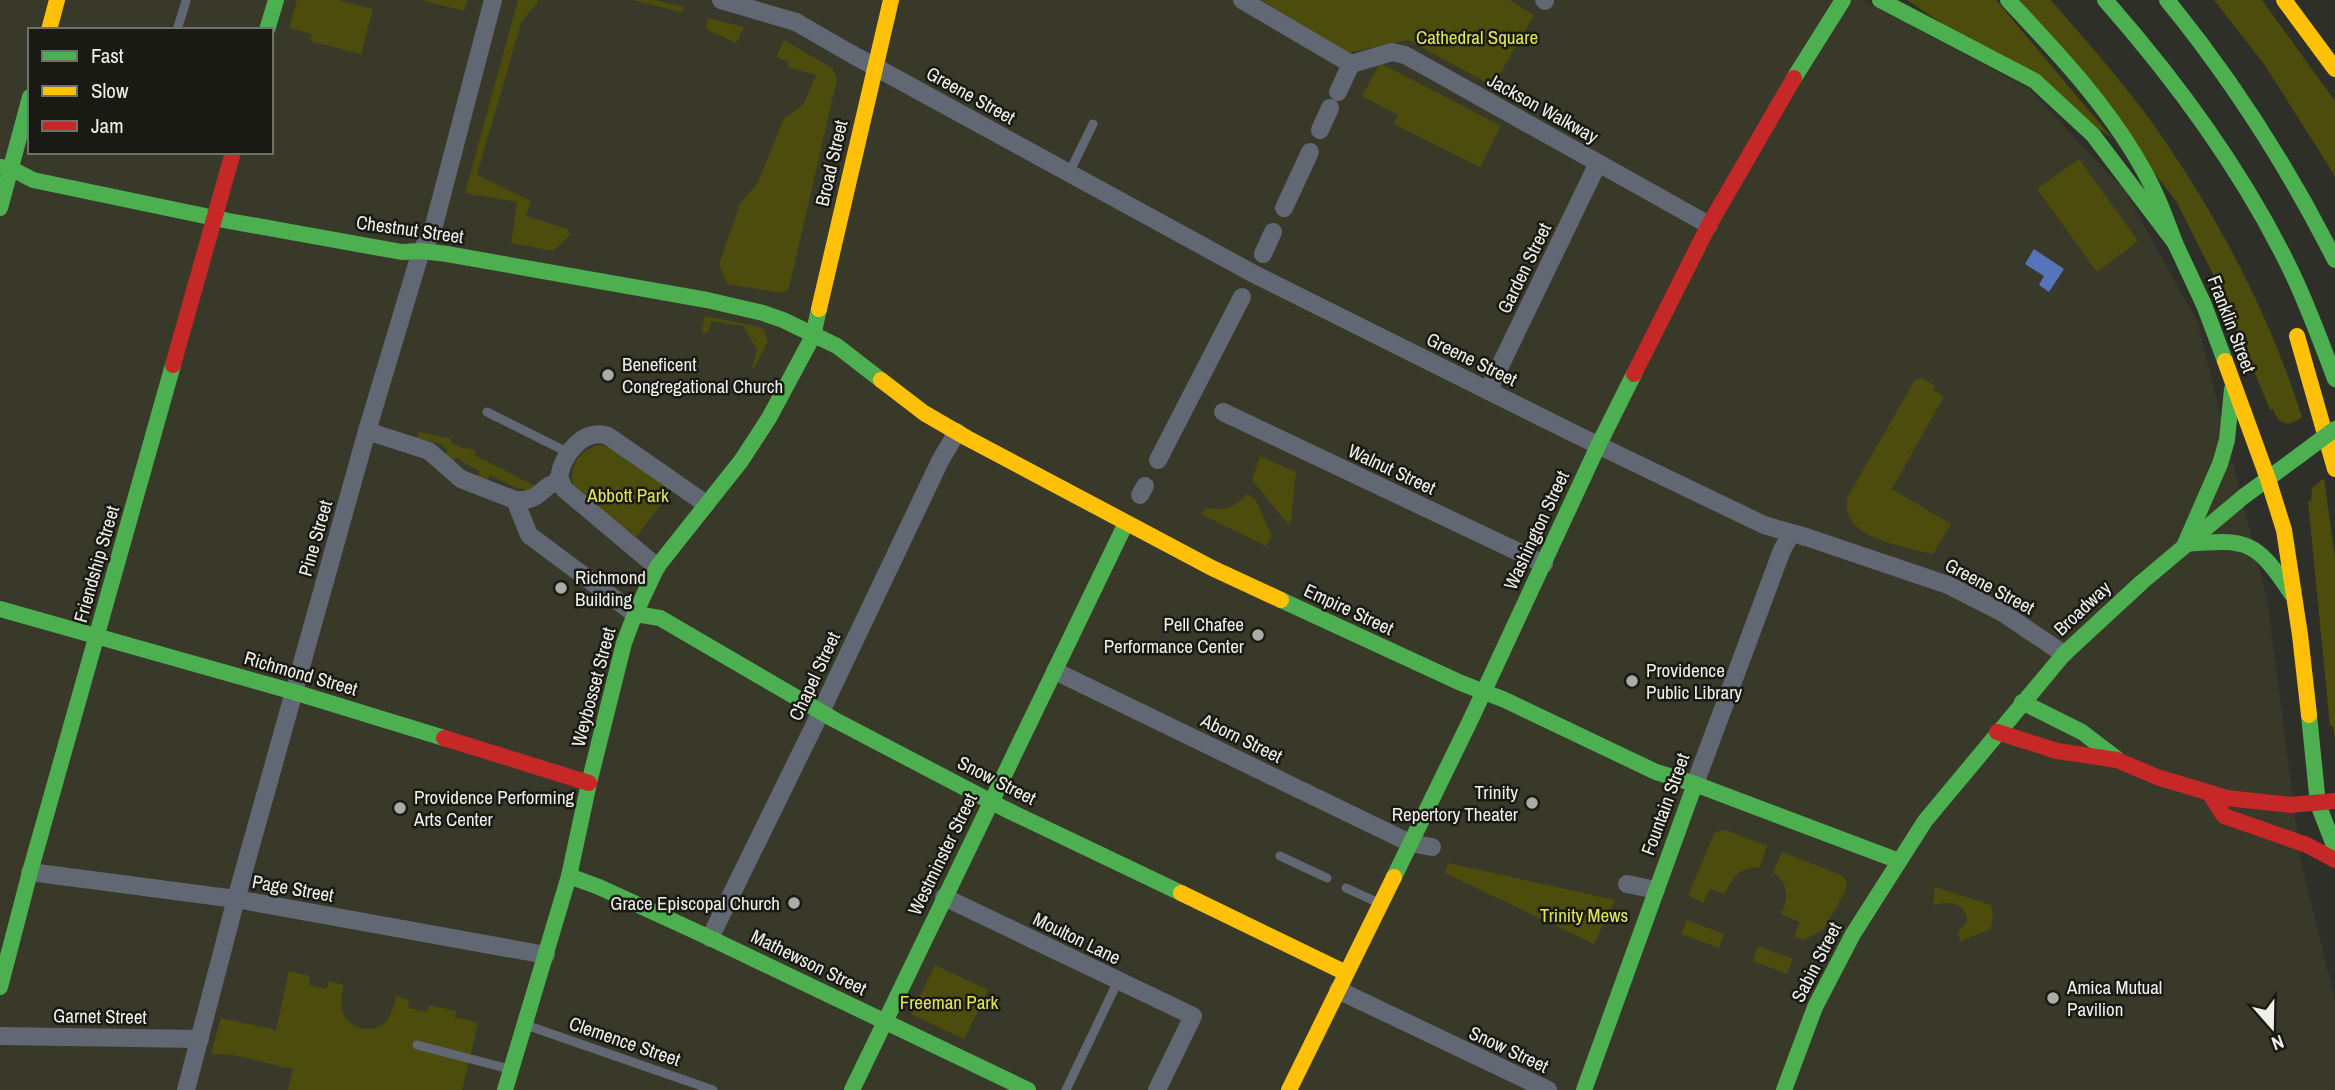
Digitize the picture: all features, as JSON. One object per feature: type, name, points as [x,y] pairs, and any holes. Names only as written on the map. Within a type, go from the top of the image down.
[{"type":"main road","points":[[49,28],[57,0]]},
{"type":"main road","points":[[268,28],[275,0]]},
{"type":"main road","name":"Broad Street","points":[[813,336],[891,0]]},
{"type":"main road","name":"Washington Street","points":[[1289,1090],[1484,692],[1598,446],[1709,225],[1843,0]]},
{"type":"main road","name":"Franklin Street","points":[[1880,0],[2035,81],[2092,135],[2175,243],[2204,305],[2284,530],[2295,601],[2318,804],[2335,848]]},
{"type":"main road","points":[[2008,0],[2074,74],[2124,140],[2153,187],[2175,243]]},
{"type":"main road","points":[[2105,0],[2184,96],[2224,153],[2260,213],[2308,308],[2335,379]]},
{"type":"main road","points":[[2167,0],[2221,68],[2251,112],[2291,175],[2335,260]]},
{"type":"main road","points":[[2284,0],[2335,69]]},
{"type":"main road","points":[[0,208],[6,168],[13,156],[28,104]]},
{"type":"main road","points":[[2251,112],[2309,179]]},
{"type":"main road","name":"Friendship Street","points":[[0,987],[232,154]]},
{"type":"main road","name":"Chestnut Street","points":[[6,168],[33,180],[214,217],[402,252],[421,251],[707,300],[763,313],[813,336]]},
{"type":"main road","points":[[2260,213],[2287,301]]},
{"type":"main road","points":[[2294,326],[2335,469]]},
{"type":"main road","name":"Empire Street","points":[[813,336],[836,346],[924,413],[957,432],[1249,586],[1505,700],[1656,772],[1695,784],[1899,861]]},
{"type":"main road","name":"Weybosset Street","points":[[505,1090],[569,876],[624,643],[635,614],[657,567],[748,450],[769,418],[813,336]]},
{"type":"main road","points":[[2233,383],[2227,440],[2220,464],[2185,544],[2218,541],[2244,543],[2267,558],[2295,601]]},
{"type":"main road","name":"Broadway","points":[[1899,861],[1925,821],[2064,654],[2185,544],[2335,429]]},
{"type":"main road","name":"Westminster Street","points":[[852,1090],[1126,523]]},
{"type":"main road","name":"Richmond Street","points":[[0,609],[294,692],[589,783]]},
{"type":"main road","name":"Snow Street","points":[[635,614],[660,618],[821,711],[991,802],[1346,974]]},
{"type":"main road","points":[[2022,702],[2082,732],[2117,760],[2157,778],[2210,794],[2266,804],[2318,804],[2335,801]]},
{"type":"main road","points":[[1997,732],[2057,751],[2117,760]]},
{"type":"main road","name":"Fountain Street","points":[[1584,1090],[1695,784]]},
{"type":"main road","points":[[2210,794],[2224,816],[2307,845],[2335,860]]},
{"type":"main road","name":"Sabin Street","points":[[1784,1090],[1824,988],[1853,934],[1899,861]]},
{"type":"main road","name":"Mathewson Street","points":[[569,876],[709,937],[1028,1090]]},
{"type":"street","name":"Pine Street","points":[[186,1090],[236,899],[367,431],[421,251],[432,233],[493,0]]},
{"type":"street","name":"Greene Street","points":[[721,0],[796,22],[1254,274],[1598,446],[1764,525],[1948,585],[2003,613],[2064,654]]},
{"type":"street","points":[[1242,0],[1351,64],[1338,92]]},
{"type":"street","name":"Jackson Walkway","points":[[1351,64],[1398,52],[1709,225]]},
{"type":"street","points":[[1320,130],[1330,108]]},
{"type":"street","points":[[1284,208],[1310,152]]},
{"type":"street","name":"Garden Street","points":[[1488,391],[1598,163]]},
{"type":"street","points":[[1263,254],[1273,232]]},
{"type":"street","points":[[1158,460],[1242,297]]},
{"type":"street","name":"Walnut Street","points":[[1223,412],[1544,564]]},
{"type":"street","points":[[367,431],[429,451],[461,480],[515,500],[532,499],[550,484],[560,482]]},
{"type":"street","name":"Chapel Street","points":[[709,937],[940,461],[957,432]]},
{"type":"street","points":[[657,567],[569,495],[560,482],[560,470],[569,453],[581,439],[593,434],[608,436],[706,504]]},
{"type":"street","points":[[515,500],[529,535],[635,614]]},
{"type":"street","name":"Fountain Street","points":[[1695,784],[1760,608],[1791,534]]},
{"type":"street","name":"Aborn Street","points":[[1055,671],[1410,843],[1432,847]]},
{"type":"street","name":"Page Street","points":[[30,872],[236,899],[546,955]]},
{"type":"street","points":[[1627,884],[1656,890]]},
{"type":"street","name":"Moulton Lane","points":[[944,897],[1192,1016],[1157,1090]]},
{"type":"street","name":"Snow Street","points":[[1338,990],[1548,1090]]},
{"type":"street","name":"Garnet Street","points":[[0,1035],[200,1039]]},
{"type":"lane","points":[[178,28],[186,1]]},
{"type":"lane","points":[[1069,173],[1093,124]]},
{"type":"lane","points":[[487,412],[569,453]]},
{"type":"lane","points":[[1280,856],[1327,878]]},
{"type":"lane","points":[[1346,888],[1381,904]]},
{"type":"lane","points":[[1066,1090],[1118,981]]},
{"type":"lane","name":"Clemence Street","points":[[525,1025],[713,1090]]},
{"type":"lane","points":[[417,1045],[511,1069]]},
{"type":"shaded area","points":[[0,0],[1863,0],[2028,88],[2125,191],[2197,321],[2267,598],[2301,861],[2335,1001],[2335,1090],[0,1090]]},
{"type":"green space","points":[[297,0],[338,0],[373,9],[361,54],[310,41],[312,34],[289,28]]},
{"type":"green space","points":[[422,0],[467,0],[464,11]]},
{"type":"green space","points":[[518,0],[539,0],[521,23],[477,175],[531,201],[526,216],[568,229],[570,235],[553,251],[511,243],[517,202],[465,193]]},
{"type":"green space","points":[[632,0],[656,0],[684,7],[682,12]]},
{"type":"green space","name":"Cathedral Square","points":[[1261,0],[1510,0],[1534,15],[1493,86],[1408,40],[1347,53]]},
{"type":"green space","points":[[1907,0],[1996,0],[2112,138]]},
{"type":"green space","points":[[2020,0],[2051,0],[2131,95],[2179,162],[2221,231],[2258,303],[2302,417],[2285,423],[2278,419],[2273,409],[2270,410],[2221,290],[2176,201]]},
{"type":"green space","points":[[2214,0],[2262,0],[2335,101],[2335,176],[2264,64]]},
{"type":"green space","points":[[708,18],[744,27],[736,43],[706,29]]},
{"type":"green space","points":[[784,40],[832,68],[837,79],[789,288],[783,293],[727,284],[719,264],[740,204],[758,182],[784,118],[803,105],[816,76],[788,67],[789,62],[776,57]]},
{"type":"green space","points":[[1380,63],[1501,126],[1480,167],[1394,124],[1398,115],[1362,96]]},
{"type":"green space","points":[[2079,159],[2138,241],[2097,272],[2037,189]]},
{"type":"green space","points":[[705,316],[764,330],[768,342],[754,368],[757,350],[743,326],[711,321],[709,331],[703,334]]},
{"type":"green space","points":[[1922,378],[1935,386],[1933,390],[1944,396],[1892,489],[1951,524],[1933,554],[1876,538],[1852,522],[1847,510],[1848,496],[1915,380]]},
{"type":"green space","points":[[419,432],[451,439],[450,442],[462,448],[476,450],[474,455],[537,487],[520,489],[490,475],[486,482],[477,478],[480,471],[458,457],[452,461],[444,454],[448,450],[441,444],[417,438]]},
{"type":"green space","name":"Abbott Park","points":[[599,445],[613,449],[672,490],[636,537],[574,488],[572,474],[576,461],[586,451]]},
{"type":"green space","points":[[1260,456],[1296,472],[1291,521],[1288,524],[1252,480]]},
{"type":"green space","points":[[2324,478],[2335,559],[2335,739],[2333,726],[2330,726],[2308,501],[2311,501],[2312,488]]},
{"type":"green space","points":[[1247,494],[1255,499],[1272,536],[1266,546],[1201,514],[1206,508],[1229,507]]},
{"type":"green space","points":[[1726,830],[1767,846],[1760,867],[1738,874],[1725,894],[1710,889],[1703,903],[1688,895],[1715,832]]},
{"type":"green space","points":[[1782,852],[1841,875],[1846,880],[1846,890],[1824,929],[1804,940],[1794,937],[1800,922],[1781,914],[1786,902],[1786,892],[1782,881],[1773,872]]},
{"type":"green space","name":"Trinity Mews","points":[[1448,863],[1615,900],[1594,944],[1445,873]]},
{"type":"green space","points":[[1935,887],[1991,905],[1991,929],[1960,941],[1958,932],[1967,923],[1964,911],[1951,903],[1933,905]]},
{"type":"green space","points":[[1687,920],[1724,934],[1719,948],[1681,934]]},
{"type":"green space","points":[[1758,946],[1793,959],[1787,974],[1753,961]]},
{"type":"green space","name":"Freeman Park","points":[[935,965],[988,990],[964,1039],[911,1014]]},
{"type":"green space","points":[[289,971],[310,976],[309,985],[327,989],[329,981],[344,985],[341,1002],[343,1013],[350,1023],[362,1028],[374,1028],[385,1022],[391,1014],[396,996],[409,1000],[408,1008],[427,1012],[429,1005],[456,1011],[455,1017],[478,1023],[462,1090],[288,1090],[293,1069],[233,1055],[211,1054],[221,1018],[276,1030]]},
{"type":"water","points":[[2034,249],[2064,269],[2049,292],[2039,285],[2044,276],[2025,264]]},
{"type":"traffic: fast","points":[[268,28],[276,0]]},
{"type":"traffic: fast","points":[[1794,78],[1843,0]]},
{"type":"traffic: fast","points":[[1880,0],[2035,81],[2093,135],[2175,243],[2204,305],[2225,361]]},
{"type":"traffic: fast","points":[[2008,0],[2062,58],[2111,120],[2150,183],[2175,243]]},
{"type":"traffic: fast","points":[[2105,0],[2184,97],[2254,201],[2299,288],[2335,379]]},
{"type":"traffic: fast","points":[[2167,0],[2258,125],[2335,260]]},
{"type":"traffic: fast","points":[[0,208],[28,104]]},
{"type":"traffic: fast","points":[[0,167],[12,169],[33,180],[229,221],[402,252],[447,254],[707,300],[763,313],[837,346],[881,380]]},
{"type":"traffic: fast","points":[[505,1090],[569,876],[624,643],[635,614],[657,567],[741,461],[769,418],[813,336],[819,309]]},
{"type":"traffic: fast","points":[[0,987],[173,365]]},
{"type":"traffic: fast","points":[[1394,877],[1634,374]]},
{"type":"traffic: fast","points":[[2232,389],[2227,440],[2220,464],[2185,544],[2224,542],[2248,547],[2268,562],[2291,593]]},
{"type":"traffic: fast","points":[[2300,455],[2335,429]]},
{"type":"traffic: fast","points":[[1784,1090],[1815,1007],[1853,934],[1925,821],[2064,654],[2142,582],[2243,497],[2300,455]]},
{"type":"traffic: fast","points":[[852,1090],[1126,523]]},
{"type":"traffic: fast","points":[[1281,600],[1461,683],[1505,700],[1656,772],[1695,784]]},
{"type":"traffic: fast","points":[[0,609],[294,692],[444,738]]},
{"type":"traffic: fast","points":[[635,614],[660,618],[835,720],[1005,809],[1181,893]]},
{"type":"traffic: fast","points":[[2022,702],[2082,732],[2116,758]]},
{"type":"traffic: fast","points":[[2309,715],[2318,804]]},
{"type":"traffic: fast","points":[[1584,1090],[1695,784],[1899,861]]},
{"type":"traffic: fast","points":[[2318,804],[2335,848]]},
{"type":"traffic: fast","points":[[569,876],[710,938],[1028,1090]]},
{"type":"traffic: slow","points":[[50,28],[57,0]]},
{"type":"traffic: slow","points":[[819,309],[891,0]]},
{"type":"traffic: slow","points":[[2284,0],[2335,69]]},
{"type":"traffic: slow","points":[[2297,336],[2335,469]]},
{"type":"traffic: slow","points":[[2225,361],[2284,530],[2309,715]]},
{"type":"traffic: slow","points":[[881,380],[924,413],[967,438],[1212,568],[1281,600]]},
{"type":"traffic: slow","points":[[1289,1090],[1394,877]]},
{"type":"traffic: slow","points":[[1181,893],[1346,973]]},
{"type":"traffic: jam","points":[[1634,374],[1709,225],[1794,78]]},
{"type":"traffic: jam","points":[[173,365],[232,154]]},
{"type":"traffic: jam","points":[[1997,732],[2057,751],[2117,760],[2157,777],[2227,798],[2290,805],[2335,801]]},
{"type":"traffic: jam","points":[[444,738],[589,783]]},
{"type":"traffic: jam","points":[[2210,794],[2224,816],[2307,845],[2335,860]]},
{"type":"place","name":"Beneficent Congregational Church","points":[[608,375]]},
{"type":"place","name":"Richmond Building","points":[[561,588]]},
{"type":"place","name":"Pell Chafee Performance Center","points":[[1258,635]]},
{"type":"place","name":"Providence Public Library","points":[[1632,681]]},
{"type":"place","name":"Trinity Repertory Theater","points":[[1532,803]]},
{"type":"place","name":"Providence Performing Arts Center","points":[[400,808]]},
{"type":"place","name":"Grace Episcopal Church","points":[[794,903]]},
{"type":"place","name":"Amica Mutual Pavilion","points":[[2053,998]]}]
